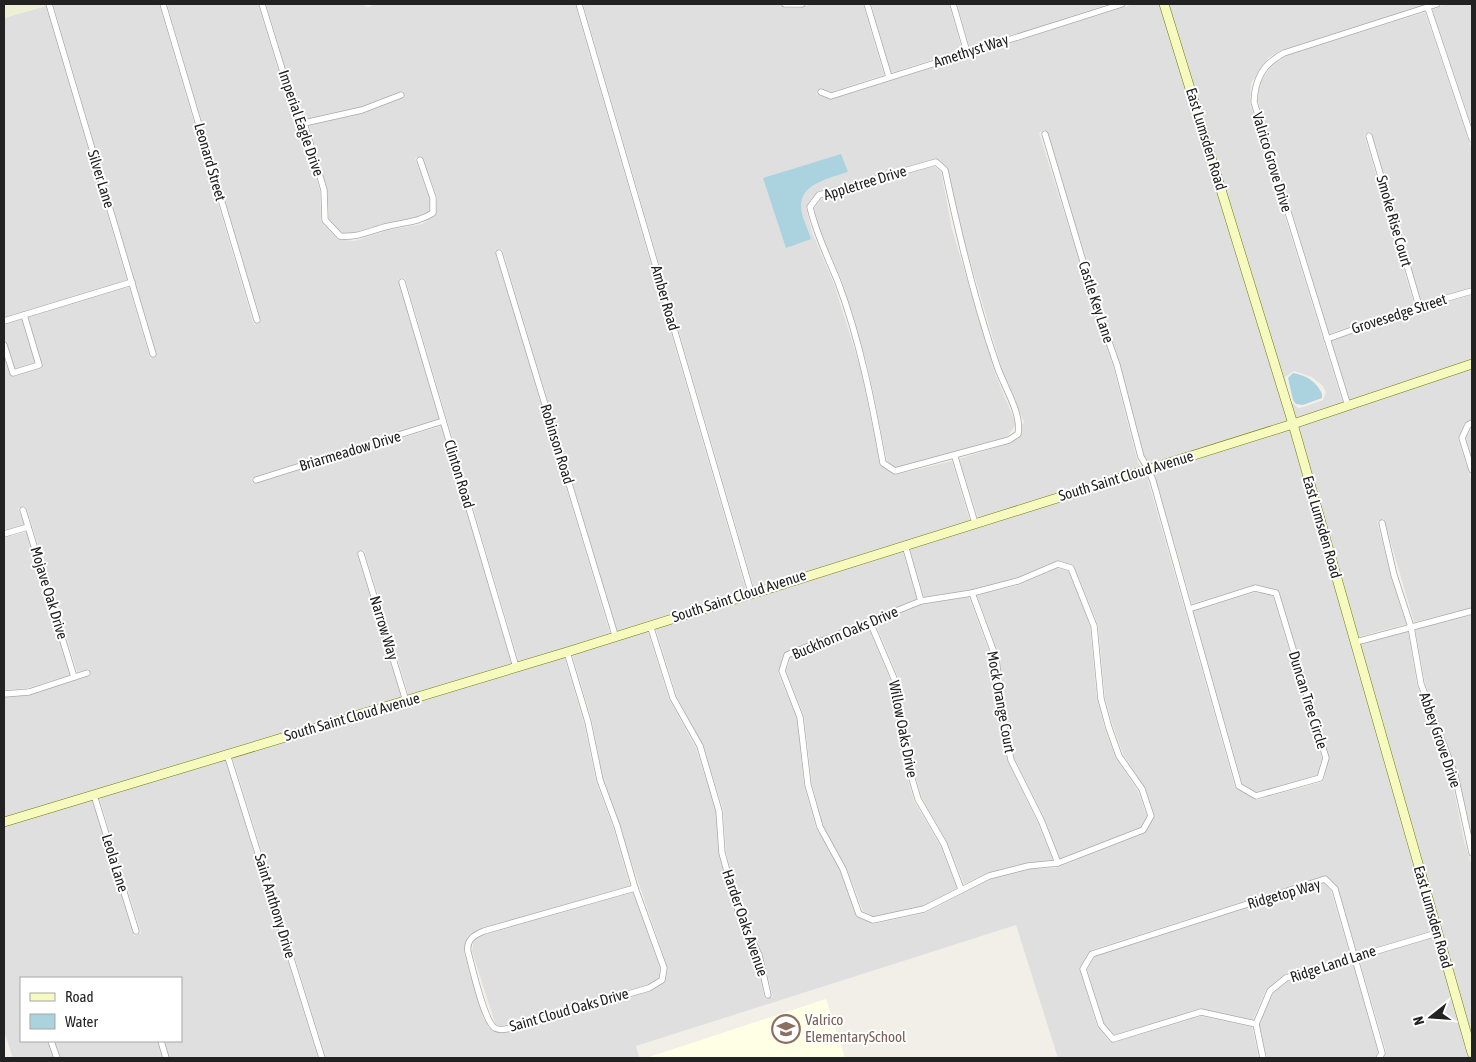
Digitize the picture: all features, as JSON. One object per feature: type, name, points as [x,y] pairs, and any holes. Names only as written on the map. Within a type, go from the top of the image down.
[{"type":"street","name":"Silver Lane","points":[[49,4],[153,354]]},
{"type":"street","name":"Leonard Street","points":[[163,4],[257,320]]},
{"type":"street","name":"Imperial Eagle Drive","points":[[262,4],[294,108],[304,123],[324,190],[325,220],[340,236],[354,238],[387,226],[422,220],[434,212],[433,198],[420,160]]},
{"type":"street","name":"Amber Road","points":[[579,4],[751,592]]},
{"type":"street","points":[[785,4],[802,4]]},
{"type":"street","points":[[867,4],[889,77]]},
{"type":"street","points":[[953,4],[967,52]]},
{"type":"street","name":"Amethyst Way","points":[[821,92],[831,96],[1107,6],[1122,4]]},
{"type":"street","name":"East Lumsden Road","points":[[1164,4],[1293,424],[1472,1052]]},
{"type":"street","name":"Valrico Grove Drive","points":[[1348,406],[1254,102],[1255,83],[1272,59],[1284,52],[1438,4]]},
{"type":"street","points":[[1428,8],[1472,139]]},
{"type":"street","points":[[304,123],[362,110],[401,95]]},
{"type":"street","name":"Castle Key Lane","points":[[1046,134],[1090,286],[1117,365],[1141,457],[1148,468]]},
{"type":"street","name":"Smoke Rise Court","points":[[1369,136],[1419,306]]},
{"type":"street","name":"Appletree Drive","points":[[936,162],[945,170],[980,316],[1020,424],[1018,434],[1009,440],[955,457],[902,471],[895,471],[884,463],[864,369],[838,282],[816,231],[810,207],[819,195],[936,162]]},
{"type":"street","name":"Robinson Road","points":[[499,253],[615,635]]},
{"type":"street","points":[[4,321],[132,282]]},
{"type":"street","name":"Clinton Road","points":[[402,282],[516,667]]},
{"type":"street","name":"Grovesedge Street","points":[[1327,339],[1419,306],[1472,291]]},
{"type":"street","points":[[4,345],[14,373],[39,365],[24,315]]},
{"type":"street","name":"South Saint Cloud Avenue","points":[[4,822],[567,652],[751,592],[1293,424],[1472,364]]},
{"type":"street","name":"Briarmeadow Drive","points":[[256,480],[443,422]]},
{"type":"street","points":[[1472,423],[1468,425],[1462,438],[1472,470]]},
{"type":"street","points":[[955,457],[975,523]]},
{"type":"street","name":"Duncan Tree Circle","points":[[1148,468],[1239,786],[1256,796],[1320,778],[1326,758],[1276,593],[1255,588],[1189,609]]},
{"type":"street","name":"Mojave Oak Drive","points":[[23,510],[74,677]]},
{"type":"street","name":"Abbey Grove Drive","points":[[1382,523],[1411,627],[1421,684],[1455,775],[1472,853]]},
{"type":"street","points":[[4,534],[28,527]]},
{"type":"street","points":[[905,545],[921,601]]},
{"type":"street","name":"Narrow Way","points":[[361,554],[406,701]]},
{"type":"street","name":"Buckhorn Oaks Drive","points":[[1058,564],[1071,568],[1094,626],[1101,699],[1109,728],[1119,756],[1142,789],[1150,816],[1143,830],[1058,863],[1028,866],[997,874],[962,889],[924,909],[873,920],[860,914],[843,869],[820,827],[808,785],[800,717],[782,671],[788,655],[921,601],[972,593],[1018,581],[1058,564]]},
{"type":"street","name":"Mock Orange Court","points":[[972,593],[996,658],[1010,760],[1041,820],[1058,863]]},
{"type":"street","points":[[1356,642],[1472,611]]},
{"type":"street","name":"Willow Oaks Drive","points":[[870,622],[896,683],[905,755],[918,800],[944,844],[962,889]]},
{"type":"street","name":"Harder Oaks Avenue","points":[[650,625],[673,698],[700,746],[720,810],[722,853],[738,911],[759,955],[768,995]]},
{"type":"street","name":"Saint Cloud Oaks Drive","points":[[567,652],[588,722],[600,780],[617,826],[635,888],[664,968],[662,980],[649,988],[511,1028],[499,1029],[492,1025],[487,1015],[468,952],[468,945],[472,938],[484,931],[635,888]]},
{"type":"street","points":[[4,694],[29,692],[87,673]]},
{"type":"street","name":"Saint Anthony Drive","points":[[227,754],[322,1058]]},
{"type":"street","name":"Leola Lane","points":[[94,795],[136,931]]},
{"type":"street","name":"Ridgetop Way","points":[[1256,1024],[1201,1012],[1113,1039],[1101,1025],[1083,969],[1092,954],[1325,879],[1335,889],[1382,1053],[1379,1058]]},
{"type":"street","name":"Ridge Land Lane","points":[[1256,1024],[1270,991],[1286,978],[1437,933]]},
{"type":"street","points":[[1256,1024],[1263,1058]]},
{"type":"street","points":[[51,1042],[57,1058]]},
{"type":"street","points":[[161,1042],[166,1058]]},
{"type":"shaded area","points":[[4,4],[45,4],[46,6],[4,18]]},
{"type":"shaded area","points":[[53,4],[159,4],[254,325],[261,322],[167,4],[258,4],[290,109],[300,124],[320,191],[321,221],[337,239],[354,241],[388,230],[422,224],[436,215],[437,197],[422,156],[415,158],[430,199],[430,211],[421,217],[387,223],[354,234],[342,233],[329,219],[327,189],[309,125],[362,113],[405,97],[403,91],[361,107],[306,119],[297,106],[266,4],[360,4],[368,7],[377,4],[575,4],[746,590],[617,631],[502,249],[495,251],[610,633],[519,663],[405,278],[398,279],[439,419],[251,478],[253,484],[441,426],[512,665],[409,696],[364,550],[357,553],[402,699],[4,819],[4,697],[30,695],[91,675],[89,669],[77,672],[26,506],[18,508],[24,525],[4,531],[4,18],[46,6],[127,280],[117,283],[119,289],[129,287],[150,358],[157,356]]},
{"type":"shaded area","points":[[583,4],[781,4],[785,8],[798,8],[814,4],[863,4],[884,75],[831,92],[819,88],[816,94],[832,99],[1134,4],[1160,4],[1288,422],[1150,464],[1145,460],[1120,364],[1045,130],[1039,133],[1113,366],[1138,463],[1141,467],[978,518],[959,459],[1010,443],[1024,422],[1003,373],[960,227],[948,169],[935,159],[818,192],[806,208],[812,232],[834,284],[861,370],[880,464],[895,475],[952,461],[970,521],[754,588]],"holes":[[[848,172],[817,182],[803,194],[800,206],[763,178]]]},
{"type":"shaded area","points":[[871,4],[949,4],[962,50],[891,73]]},
{"type":"shaded area","points":[[957,4],[1102,4],[1103,6],[970,48]]},
{"type":"shaded area","points":[[1168,4],[1429,4],[1282,50],[1269,57],[1251,83],[1250,103],[1343,404],[1296,419],[1291,402],[1298,408],[1304,407],[1323,400],[1326,392],[1323,386],[1312,377],[1294,371],[1285,377],[1287,390]]},
{"type":"shaded area","points":[[1446,4],[1472,4],[1472,127],[1432,10]]},
{"type":"shaded area","points":[[1425,12],[1472,150],[1472,288],[1421,302],[1371,132],[1364,134],[1414,304],[1329,334],[1258,101],[1259,84],[1275,61],[1285,56]]},
{"type":"shaded area","points":[[934,166],[941,172],[952,229],[996,376],[1016,424],[1007,437],[896,468],[887,461],[868,368],[842,281],[819,229],[814,208],[821,198]]},
{"type":"shaded area","points":[[1472,295],[1472,361],[1350,402],[1331,341],[1420,309]]},
{"type":"shaded area","points":[[1472,368],[1472,420],[1465,423],[1458,439],[1472,482],[1472,608],[1414,622],[1384,519],[1377,521],[1406,624],[1358,637],[1297,426]]},
{"type":"shaded area","points":[[1472,427],[1472,457],[1466,438]]},
{"type":"shaded area","points":[[1290,429],[1432,931],[1357,953],[1338,888],[1324,876],[1091,950],[1080,970],[1097,1026],[1110,1042],[1201,1016],[1252,1027],[1259,1058],[1058,1058],[1016,925],[636,1046],[639,1057],[637,1058],[326,1058],[232,756],[564,656],[584,723],[596,781],[613,827],[630,886],[478,930],[466,941],[464,953],[483,1017],[489,1028],[498,1032],[512,1031],[650,991],[664,983],[667,966],[603,779],[592,721],[572,654],[647,629],[669,699],[696,748],[716,811],[719,854],[734,912],[755,957],[765,999],[773,997],[762,954],[741,909],[726,852],[723,809],[703,745],[677,697],[655,627],[902,549],[917,599],[786,652],[778,673],[797,718],[804,785],[816,828],[840,870],[856,915],[874,924],[925,913],[990,879],[1029,869],[1056,868],[1144,833],[1154,815],[1145,788],[1123,754],[1113,726],[1105,698],[1098,625],[1074,566],[1056,561],[1017,578],[971,590],[924,597],[909,547],[1146,473],[1235,787],[1257,800],[1321,782],[1324,779],[1329,757],[1279,592],[1254,585],[1192,604],[1153,470],[1197,457],[1198,459]]},
{"type":"shaded area","points":[[26,532],[70,675],[28,688],[4,690],[4,538]]},
{"type":"shaded area","points":[[1058,568],[1068,571],[1080,597],[1090,627],[1097,699],[1105,729],[1116,758],[1138,791],[1147,816],[1140,828],[1060,859],[1044,818],[1014,758],[1008,731],[1000,658],[977,595],[1019,585]]},
{"type":"shaded area","points":[[1255,592],[1273,596],[1322,758],[1317,776],[1257,793],[1242,783],[1193,611]]},
{"type":"shaded area","points":[[969,597],[992,659],[1001,732],[1007,760],[1037,821],[1053,860],[1027,863],[988,873],[964,884],[947,842],[922,798],[909,754],[900,682],[875,623],[922,604]]},
{"type":"shaded area","points":[[1472,615],[1472,841],[1458,773],[1425,683],[1415,629]]},
{"type":"shaded area","points":[[868,626],[892,684],[901,756],[914,801],[940,845],[957,888],[923,906],[874,917],[863,911],[846,867],[823,826],[812,784],[804,716],[786,671],[791,657]]},
{"type":"shaded area","points":[[1408,631],[1417,685],[1451,776],[1464,841],[1472,866],[1472,1039],[1360,644]]},
{"type":"shaded area","points":[[225,758],[318,1058],[13,1058],[4,1031],[4,826],[92,799],[134,936],[141,933],[99,797]]},
{"type":"shaded area","points":[[1324,883],[1331,891],[1350,955],[1284,975],[1266,990],[1253,1020],[1202,1009],[1115,1035],[1104,1024],[1087,969],[1095,956]]},
{"type":"shaded area","points":[[633,892],[660,968],[659,978],[647,985],[510,1024],[500,1026],[495,1023],[472,951],[474,940],[486,934]]},
{"type":"shaded area","points":[[1434,937],[1470,1058],[1383,1058],[1386,1051],[1359,959]]},
{"type":"shaded area","points":[[1352,961],[1378,1052],[1375,1058],[1267,1058],[1259,1024],[1273,993],[1288,981]]},
{"type":"shaded area","name":"Valrico ElementarySchool","points":[[826,999],[845,1058],[646,1058]]},
{"type":"water","points":[[841,154],[848,172],[818,183],[811,187],[802,198],[802,214],[811,239],[786,248],[763,178]]},
{"type":"water","points":[[1293,373],[1307,377],[1314,383],[1320,390],[1322,398],[1303,405],[1296,404],[1293,400],[1288,378]]},
{"type":"place","name":"Valrico ElementarySchool","points":[[786,1029]]}]
